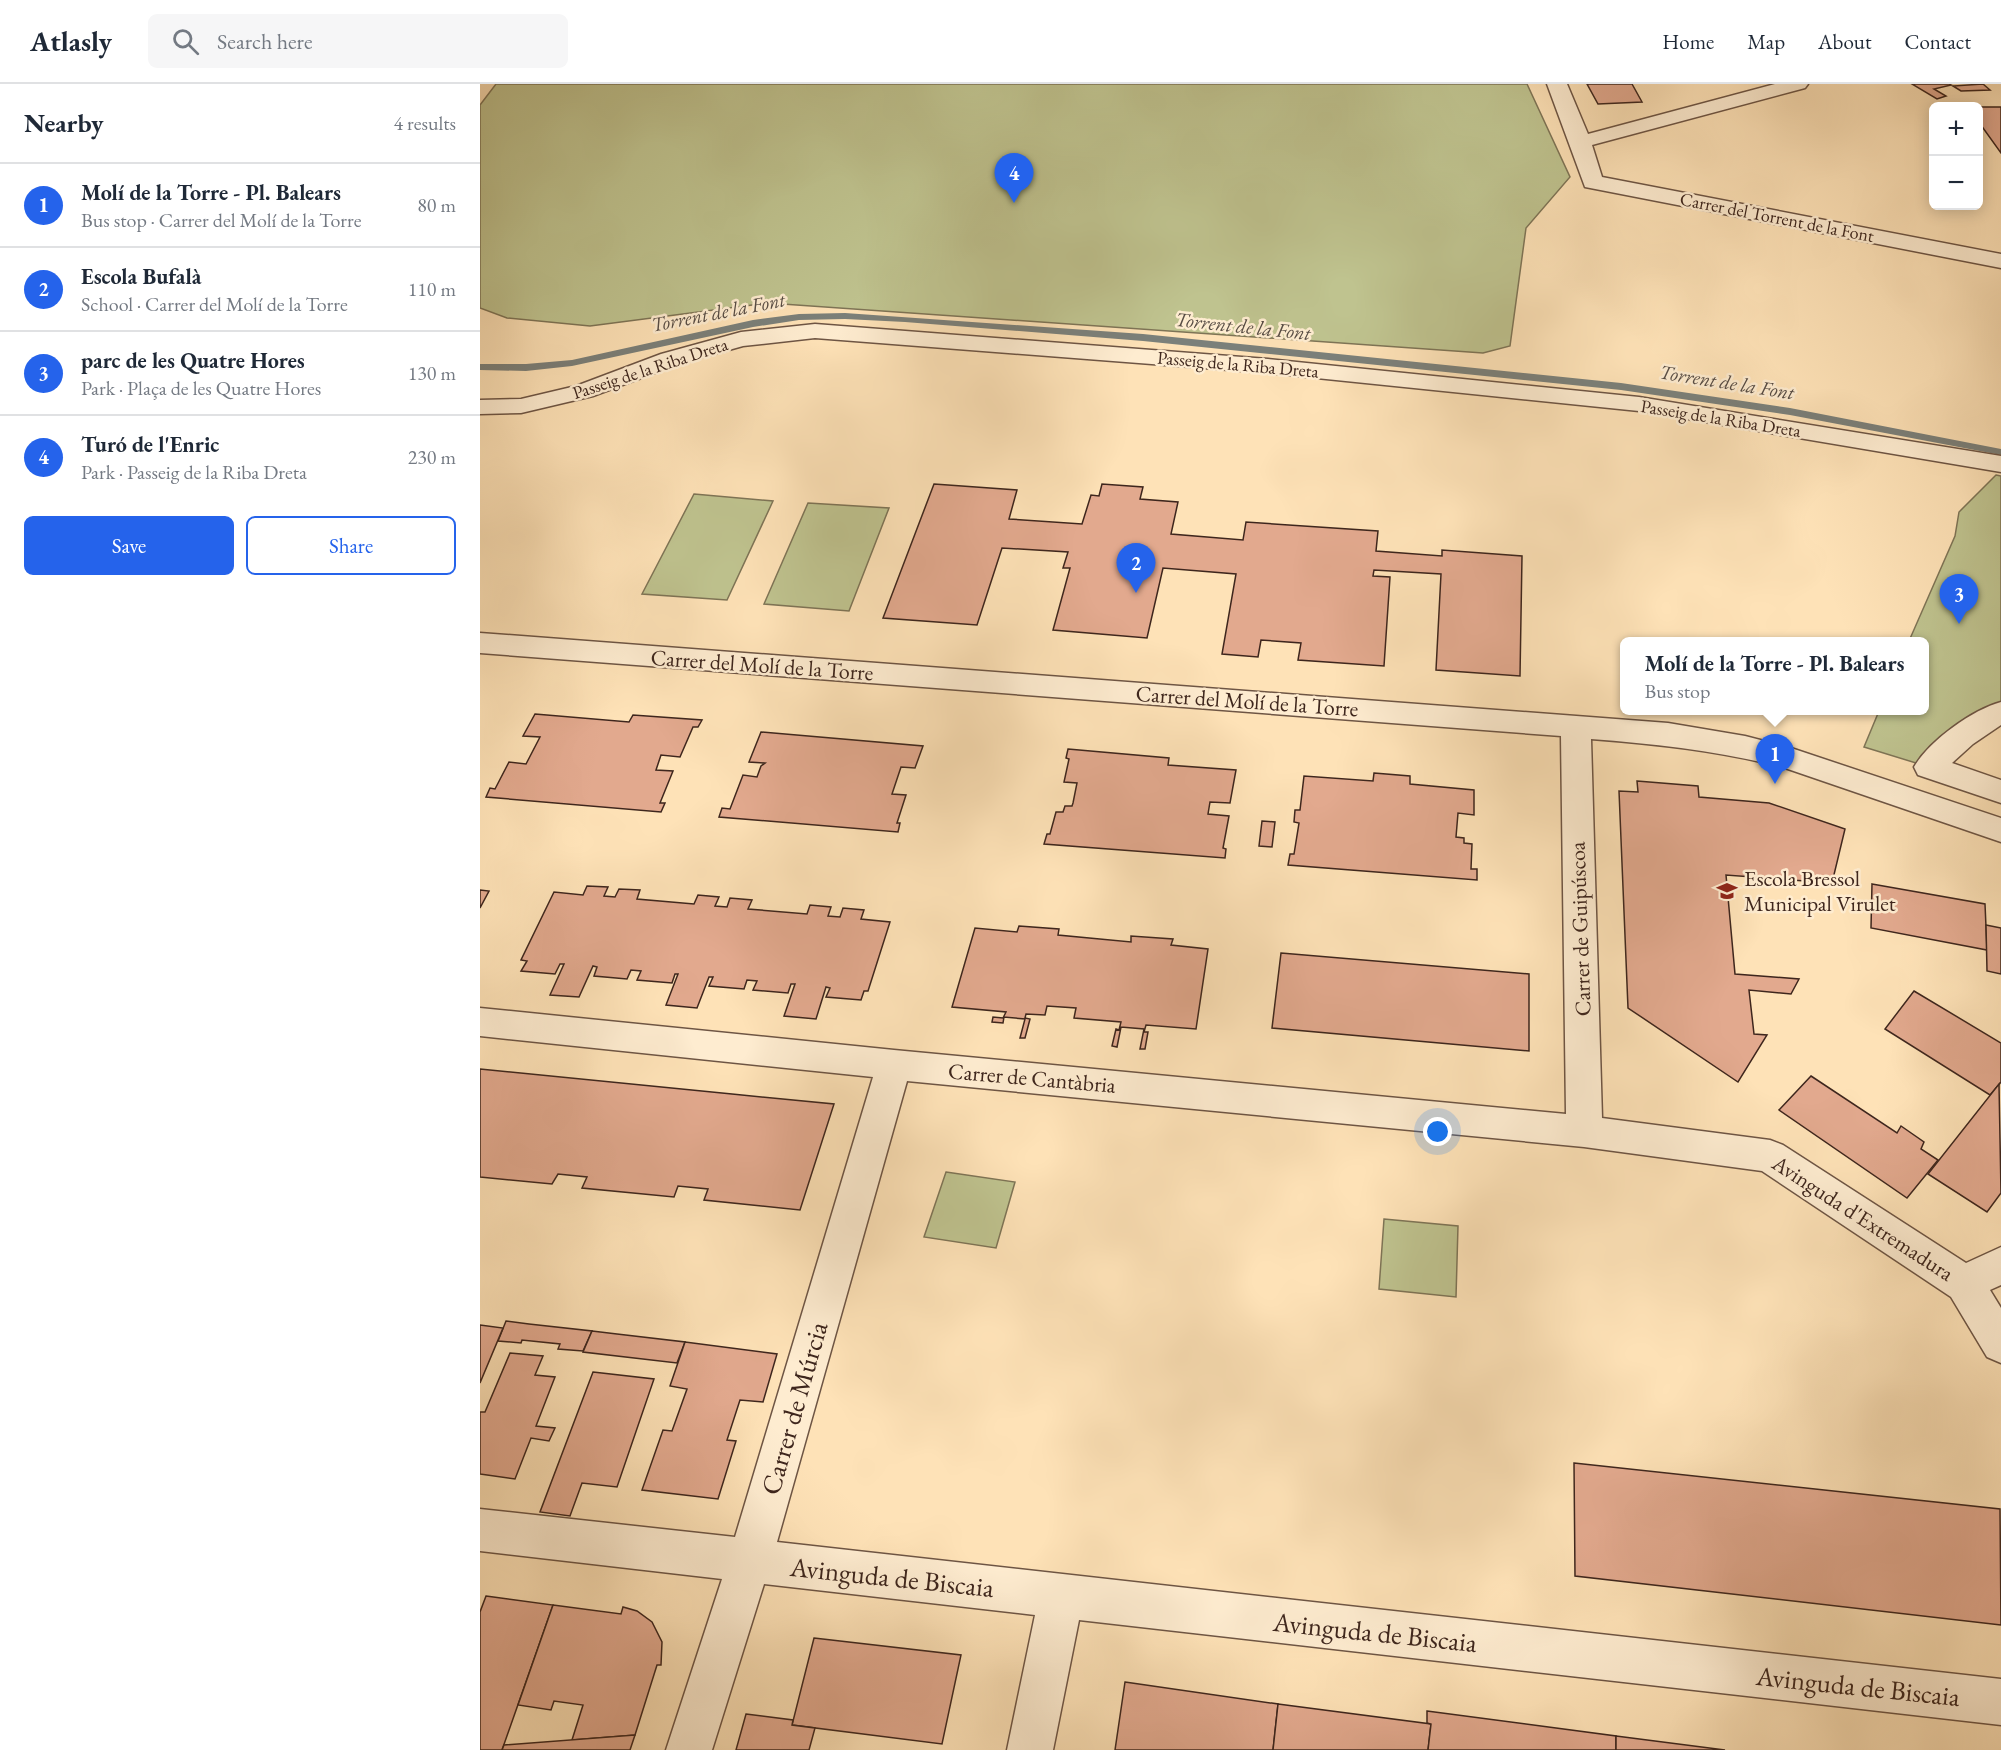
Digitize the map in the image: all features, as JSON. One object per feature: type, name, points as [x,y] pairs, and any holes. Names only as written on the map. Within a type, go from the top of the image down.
[{"type":"street","points":[[1557,84],[1581,142],[1798,84]]},
{"type":"street","name":"Carrer del Torrent de la Font","points":[[1581,142],[1593,182],[2001,261]]},
{"type":"street","name":"Passeig de la Riba Dreta","points":[[480,407],[521,406],[584,391],[670,359],[741,339],[815,331],[1268,366],[1639,404],[2001,465]]},
{"type":"street","name":"Carrer del Molí de la Torre","points":[[480,643],[1668,734],[1745,747],[1788,758],[2001,830]]},
{"type":"street","points":[[2001,711],[1984,720],[1950,746],[1929,767],[2001,792]]},
{"type":"street","name":"Carrer de Guipúscoa","points":[[1576,728],[1584,1131]]},
{"type":"street","name":"Carrer de Cantàbria","points":[[480,1022],[894,1065],[1584,1131]]},
{"type":"street","name":"Carrer de Múrcia","points":[[689,1750],[750,1561],[894,1065]]},
{"type":"street","name":"Avinguda d'Extremadura","points":[[1584,1131],[1770,1156],[1965,1284],[2001,1344]]},
{"type":"street","points":[[1965,1284],[2001,1265]]},
{"type":"street","name":"Avinguda de Biscaia","points":[[480,1530],[2001,1702]]},
{"type":"street","points":[[1030,1750],[1060,1596]]},
{"type":"green space","points":[[496,84],[1527,84],[1570,177],[1526,228],[1510,346],[1483,353],[768,303],[590,326],[507,318],[480,308],[480,105]]},
{"type":"green space","points":[[1996,475],[2001,476],[2001,712],[1929,767],[1864,747],[1877,715],[1929,715],[1929,637],[1911,637],[1955,536],[1959,512]]},
{"type":"green space","points":[[694,494],[773,501],[727,600],[642,594]]},
{"type":"green space","points":[[808,503],[889,508],[849,611],[764,604]]},
{"type":"green space","points":[[946,1172],[1015,1182],[996,1248],[924,1237]]},
{"type":"green space","points":[[1384,1219],[1458,1226],[1456,1297],[1379,1289]]},
{"type":"building","points":[[1587,84],[1632,84],[1642,102],[1598,104]]},
{"type":"building","points":[[1912,84],[1951,85],[1934,89],[1946,96],[1937,99]]},
{"type":"building","points":[[1983,84],[1990,90],[1961,91],[1953,86]]},
{"type":"building","points":[[1983,107],[2001,107],[2001,153],[1983,128]]},
{"type":"building","points":[[934,484],[1017,490],[1009,519],[1082,524],[1091,495],[1099,496],[1102,484],[1143,487],[1140,499],[1178,502],[1171,534],[1243,540],[1246,522],[1378,531],[1376,551],[1442,556],[1442,550],[1522,556],[1520,676],[1436,670],[1441,574],[1374,570],[1373,576],[1390,577],[1384,666],[1298,660],[1301,643],[1261,640],[1258,657],[1222,654],[1236,574],[1163,568],[1147,638],[1053,630],[1070,568],[1063,568],[1068,552],[1002,548],[977,625],[883,618]]},
{"type":"building","points":[[535,714],[629,722],[633,715],[702,720],[698,727],[693,727],[680,757],[661,755],[656,770],[673,771],[660,803],[665,803],[661,812],[486,797],[490,788],[495,789],[509,762],[526,764],[540,737],[523,736]]},
{"type":"building","points":[[761,732],[923,746],[915,768],[901,767],[892,794],[906,795],[897,823],[900,823],[898,832],[719,817],[722,808],[730,809],[743,775],[757,777],[761,766],[765,763],[749,762]]},
{"type":"building","points":[[1068,749],[1169,758],[1168,765],[1236,770],[1230,803],[1210,802],[1208,814],[1229,816],[1223,848],[1226,849],[1225,858],[1044,844],[1047,834],[1050,834],[1056,812],[1063,812],[1065,806],[1072,806],[1073,803],[1077,783],[1064,782],[1069,759],[1066,758]]},
{"type":"building","points":[[1374,773],[1410,776],[1410,784],[1474,790],[1474,815],[1458,813],[1456,837],[1464,838],[1464,843],[1472,844],[1471,869],[1477,869],[1477,880],[1288,865],[1290,854],[1294,854],[1299,823],[1294,822],[1295,810],[1300,810],[1304,776],[1373,781]]},
{"type":"building","name":"Escola Bressol Municipal Virulet","points":[[1637,781],[1698,786],[1699,797],[1769,803],[1845,829],[1832,883],[1726,875],[1735,974],[1799,979],[1791,994],[1749,990],[1754,1034],[1767,1035],[1738,1082],[1628,1008],[1619,791],[1638,792]]},
{"type":"building","points":[[1262,821],[1275,822],[1272,847],[1259,846]]},
{"type":"building","points":[[1872,884],[1985,904],[1987,950],[1871,928]]},
{"type":"building","points":[[587,886],[608,887],[604,896],[615,897],[619,889],[640,890],[637,899],[694,904],[698,895],[719,897],[715,906],[727,907],[730,898],[752,900],[748,909],[807,914],[810,905],[831,907],[828,916],[840,917],[843,908],[864,910],[861,919],[890,922],[868,991],[864,991],[861,1000],[826,997],[830,988],[826,987],[816,1019],[784,1016],[795,984],[791,984],[788,993],[753,990],[757,981],[747,980],[744,989],[709,986],[713,977],[709,977],[697,1008],[666,1005],[678,974],[675,974],[672,983],[637,980],[641,971],[631,970],[627,979],[594,976],[597,967],[593,966],[579,997],[550,995],[564,964],[560,964],[555,974],[521,971],[527,961],[521,960],[554,892],[583,895]]},
{"type":"building","points":[[480,890],[489,891],[480,908]]},
{"type":"building","points":[[1986,925],[2001,928],[2001,974],[1987,971]]},
{"type":"building","points":[[1019,926],[1059,929],[1058,935],[1131,942],[1131,936],[1173,939],[1171,945],[1208,949],[1196,1029],[1146,1025],[1144,1032],[1148,1032],[1145,1049],[1140,1049],[1144,1029],[1121,1027],[1117,1047],[1112,1046],[1116,1029],[1119,1030],[1121,1022],[1074,1018],[1076,1008],[1047,1006],[1045,1015],[1026,1014],[1025,1018],[1030,1019],[1025,1038],[1020,1038],[1025,1019],[1004,1017],[1003,1023],[992,1022],[993,1017],[1003,1018],[1006,1012],[952,1007],[975,928],[1017,932]]},
{"type":"building","points":[[1281,953],[1529,974],[1529,1051],[1272,1028]]},
{"type":"building","points":[[1914,991],[2001,1043],[2001,1082],[1990,1095],[1885,1029]]},
{"type":"building","points":[[480,1069],[834,1104],[800,1210],[704,1200],[708,1189],[678,1186],[674,1197],[582,1188],[587,1177],[558,1174],[552,1184],[480,1177]]},
{"type":"building","points":[[1811,1076],[1897,1133],[1901,1126],[1924,1142],[1921,1149],[1938,1160],[1907,1198],[1779,1110]]},
{"type":"building","points":[[1999,1084],[2001,1193],[1987,1212],[1928,1174]]},
{"type":"building","points":[[506,1321],[592,1331],[583,1351],[558,1349],[560,1344],[522,1340],[521,1343],[498,1341]]},
{"type":"building","points":[[480,1325],[503,1328],[480,1383]]},
{"type":"building","points":[[592,1331],[685,1342],[677,1363],[583,1352]]},
{"type":"building","points":[[685,1342],[777,1354],[763,1402],[740,1400],[727,1440],[736,1441],[718,1499],[642,1490],[663,1430],[672,1431],[687,1389],[670,1386]]},
{"type":"building","points":[[510,1353],[543,1356],[535,1375],[555,1377],[536,1426],[555,1428],[549,1441],[531,1438],[515,1479],[480,1474],[480,1412],[485,1412]]},
{"type":"building","points":[[593,1372],[654,1379],[617,1487],[582,1483],[570,1516],[540,1512]]},
{"type":"building","points":[[1574,1463],[2000,1509],[2001,1625],[1575,1576]]},
{"type":"building","points":[[486,1596],[553,1605],[502,1750],[480,1750],[480,1612]]},
{"type":"building","points":[[553,1605],[621,1614],[623,1607],[637,1611],[652,1622],[662,1642],[661,1665],[657,1665],[635,1735],[572,1740],[583,1705],[554,1701],[551,1710],[518,1705]]},
{"type":"building","points":[[814,1638],[961,1655],[942,1744],[792,1725]]},
{"type":"building","points":[[1125,1682],[1278,1704],[1273,1750],[1115,1750]]},
{"type":"building","points":[[1278,1704],[1431,1724],[1428,1750],[1273,1750]]},
{"type":"building","points":[[1427,1711],[1616,1736],[1616,1750],[1428,1750],[1431,1724],[1427,1723]]},
{"type":"building","points":[[746,1714],[793,1720],[792,1725],[815,1728],[809,1750],[736,1750]]},
{"type":"building","points":[[635,1735],[630,1750],[502,1750],[504,1745]]},
{"type":"building","points":[[1616,1736],[1725,1750],[1616,1750]]},
{"type":"waterway","name":"Torrent de la Font","points":[[480,367],[526,368],[572,363],[753,323],[799,317],[845,316],[905,319],[1143,337],[1621,386],[1861,424],[2001,452]]},
{"type":"place","name":"Turó de l'Enric","points":[[1014,203]]},
{"type":"place","name":"Escola Bufalà","points":[[1136,593]]},
{"type":"place","name":"parc de les Quatre Hores","points":[[1959,624]]},
{"type":"place","name":"Molí de la Torre - Pl. Balears","points":[[1775,784]]},
{"type":"place","name":"Escola Bressol Municipal Virulet","points":[[1727,891]]}]
